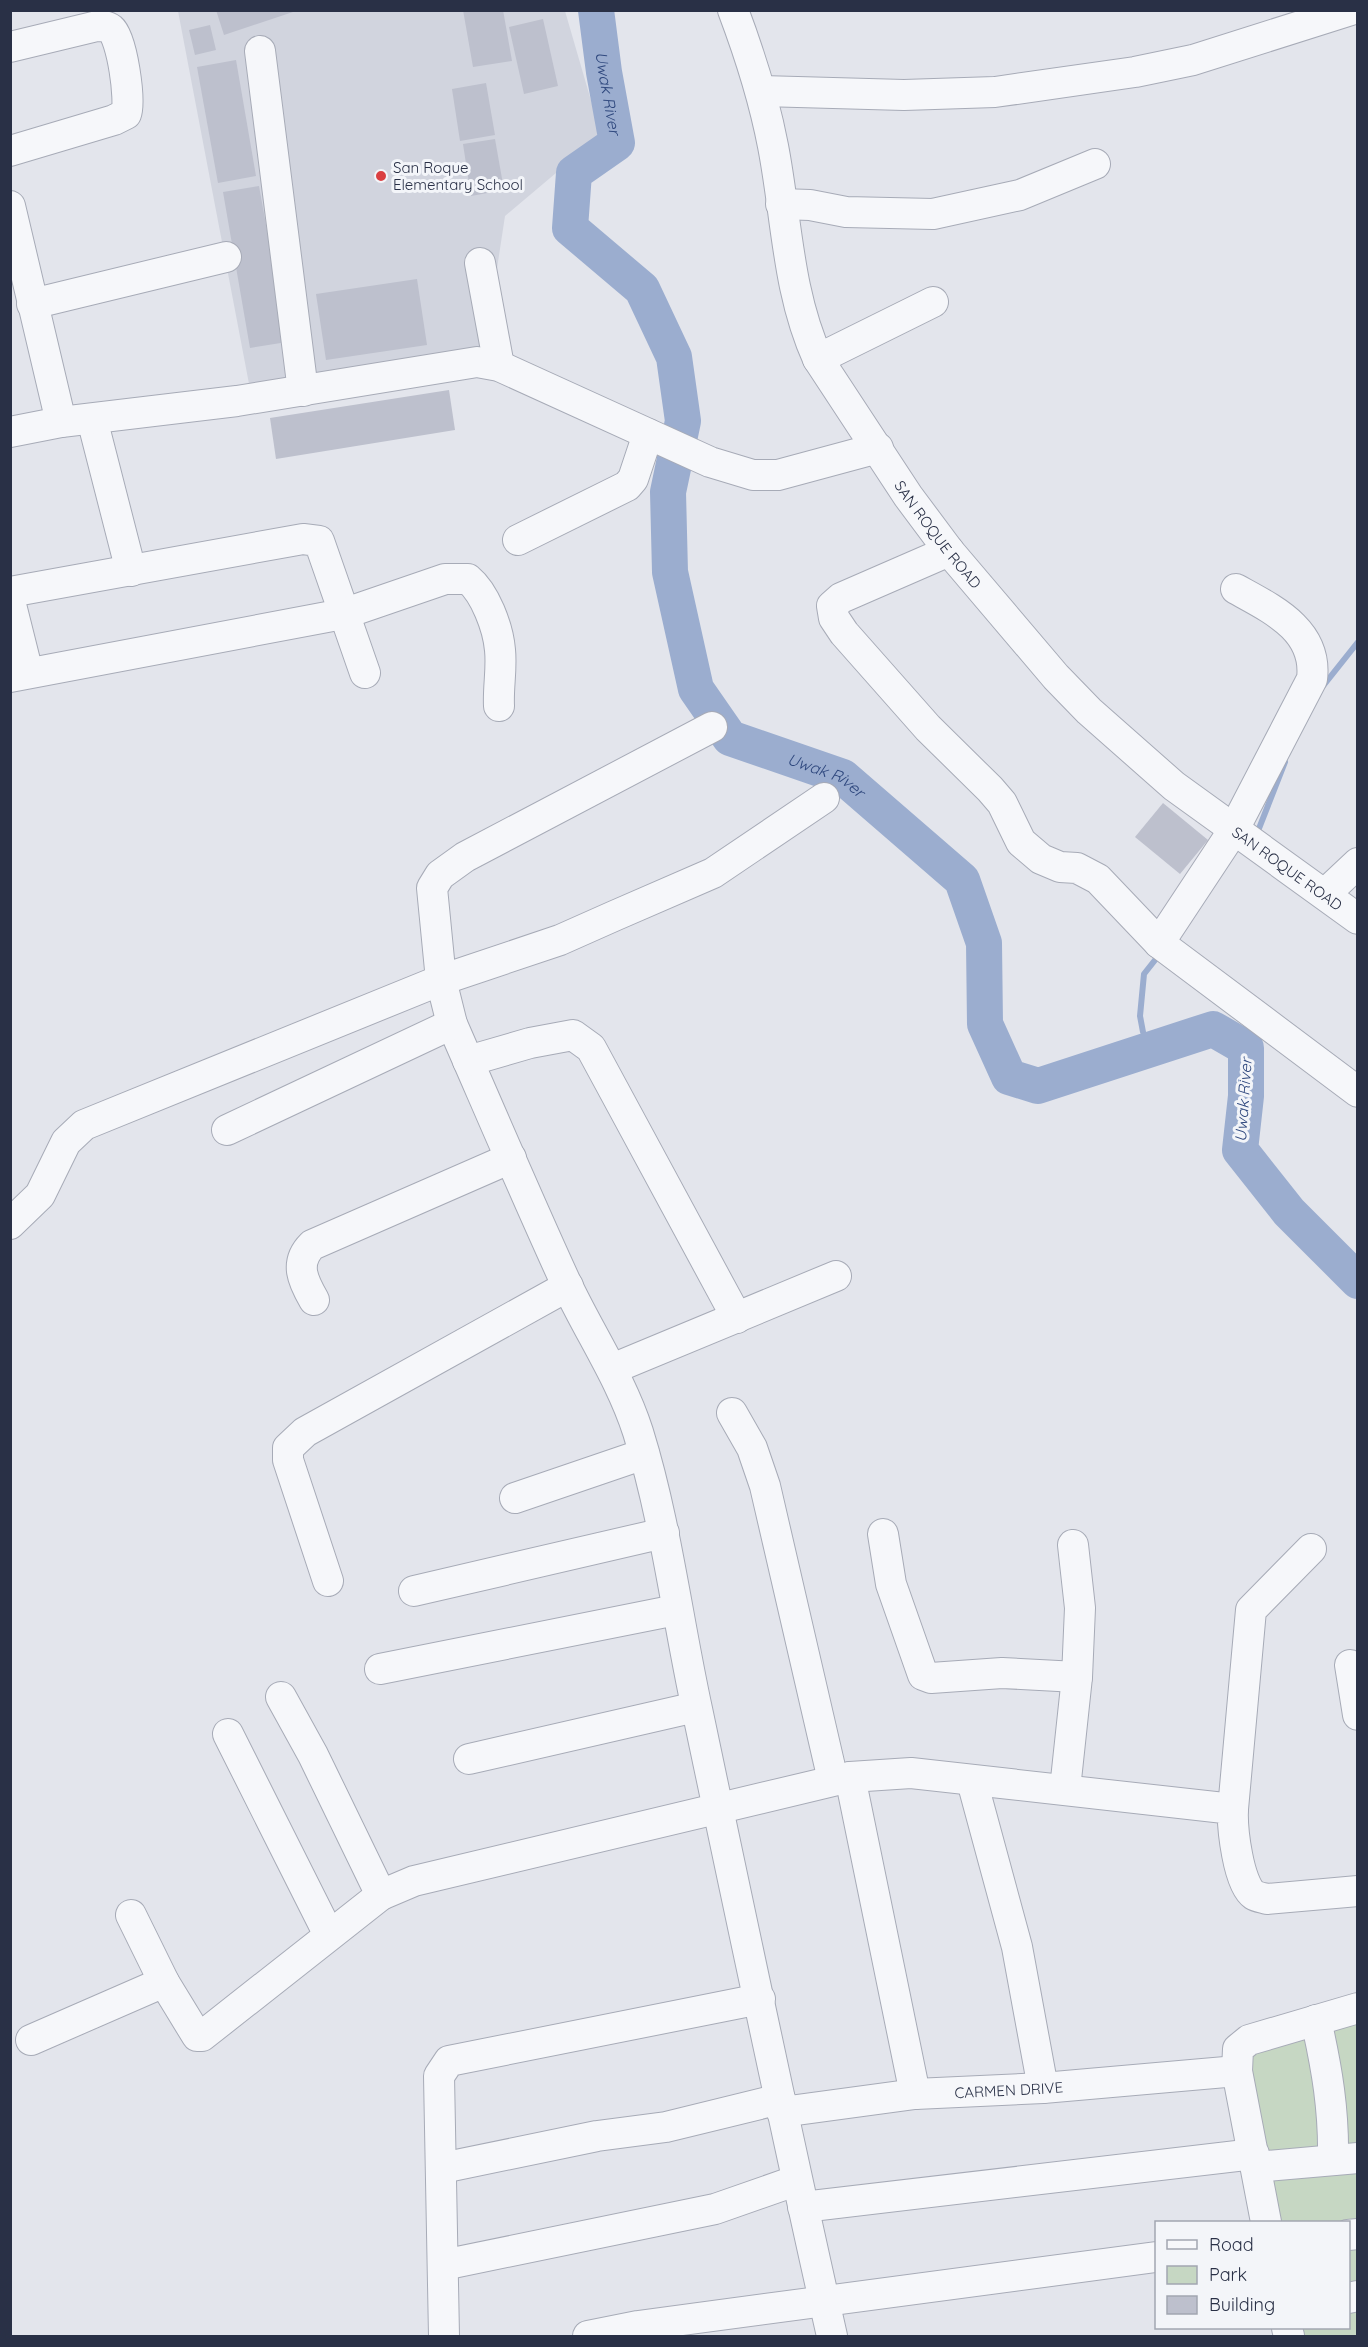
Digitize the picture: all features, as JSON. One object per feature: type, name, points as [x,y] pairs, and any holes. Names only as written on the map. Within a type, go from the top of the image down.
[{"type":"street","name":"SAN ROQUE ROAD","points":[[733,10],[761,92],[773,147],[800,314],[818,359],[908,496],[949,551],[1056,677],[1089,711],[1174,786],[1233,831],[1358,919]]},
{"type":"street","points":[[761,92],[904,95],[995,92],[1135,72],[1193,60],[1352,10]]},
{"type":"street","points":[[10,48],[97,26],[107,26],[115,34],[126,78],[128,108],[122,117],[10,151]]},
{"type":"street","points":[[260,51],[303,391]]},
{"type":"street","points":[[781,204],[810,205],[846,212],[933,214],[1020,195],[1095,164]]},
{"type":"street","points":[[10,206],[61,422]]},
{"type":"street","points":[[32,304],[226,257]]},
{"type":"street","points":[[480,262],[499,366]]},
{"type":"street","points":[[818,359],[933,302]]},
{"type":"street","points":[[10,432],[61,422],[303,391],[477,362],[499,366],[710,462],[753,475],[778,475],[878,448]]},
{"type":"street","points":[[92,419],[131,571]]},
{"type":"street","points":[[519,540],[627,486],[656,437]]},
{"type":"street","points":[[10,592],[303,539],[319,541],[365,674]]},
{"type":"street","points":[[949,551],[842,598],[832,606],[834,618],[844,633],[928,728],[1002,803],[1021,842],[1041,859],[1060,867],[1089,872],[1159,944],[1358,1092]]},
{"type":"street","points":[[10,601],[19,675],[343,614],[445,579],[468,579],[478,586],[498,635],[501,651],[497,684],[500,706]]},
{"type":"street","points":[[1159,944],[1233,831],[1312,679],[1314,668],[1311,653],[1297,629],[1278,613],[1236,589]]},
{"type":"street","points":[[712,727],[465,857],[440,875],[432,888],[441,980],[452,1024],[568,1286],[627,1402],[644,1454],[664,1533],[676,1610],[696,1707],[760,1999],[799,2194],[832,2337]]},
{"type":"street","points":[[10,1224],[40,1195],[66,1142],[84,1125],[441,980],[560,940],[713,873],[824,798]]},
{"type":"street","points":[[1325,894],[1358,863]]},
{"type":"street","points":[[227,1130],[452,1024]]},
{"type":"street","points":[[468,1061],[530,1043],[573,1035],[591,1048],[738,1318]]},
{"type":"street","points":[[314,1300],[305,1284],[301,1262],[304,1253],[312,1245],[511,1158]]},
{"type":"street","points":[[612,1369],[836,1276]]},
{"type":"street","points":[[328,1581],[288,1460],[288,1448],[305,1432],[568,1286]]},
{"type":"street","points":[[732,1413],[752,1448],[765,1486],[842,1778],[915,2094]]},
{"type":"street","points":[[515,1498],[644,1454]]},
{"type":"street","points":[[414,1592],[664,1533]]},
{"type":"street","points":[[883,1534],[891,1584],[922,1675],[931,1678],[1002,1673],[1077,1677]]},
{"type":"street","points":[[1065,1789],[1077,1677],[1080,1608],[1073,1545]]},
{"type":"street","points":[[1311,1548],[1251,1610],[1233,1809],[1236,1850],[1246,1886],[1254,1894],[1268,1899],[1358,1891]]},
{"type":"street","points":[[380,1669],[676,1610]]},
{"type":"street","points":[[1350,1665],[1358,1715]]},
{"type":"street","points":[[281,1697],[313,1755],[381,1895]]},
{"type":"street","points":[[469,1759],[696,1707]]},
{"type":"street","points":[[228,1734],[329,1935]]},
{"type":"street","points":[[131,1915],[164,1982],[197,2036],[202,2036],[381,1895],[414,1881],[842,1778],[911,1773],[1233,1809]]},
{"type":"street","points":[[972,1781],[1017,1947],[1043,2088]]},
{"type":"street","points":[[30,2040],[164,1982]]},
{"type":"street","points":[[444,2337],[440,2076],[449,2061],[455,2057],[611,2031],[760,1999]]},
{"type":"street","points":[[1266,2221],[1236,2071],[1238,2049],[1249,2040],[1358,2008]]},
{"type":"street","points":[[443,2265],[799,2194],[1255,2160],[1345,2159],[1334,2118],[1316,2020]]},
{"type":"street","name":"CARMEN DRIVE","points":[[442,2168],[597,2136],[666,2127],[781,2105],[915,2094],[1043,2088],[1236,2071]]},
{"type":"street","points":[[588,2337],[638,2326],[1155,2257]]},
{"type":"shaded area","name":"San Roque Elementary School","points":[[178,11],[565,11],[601,135],[505,216],[485,347],[250,389]]},
{"type":"green space","points":[[1357,2018],[1357,2336],[1304,2336],[1302,2329],[1350,2329],[1350,2221],[1279,2221],[1254,2110],[1248,2048]]},
{"type":"building","points":[[216,10],[296,10],[296,11],[224,35]]},
{"type":"building","points":[[463,10],[503,10],[512,61],[473,67]]},
{"type":"building","points":[[543,19],[558,86],[524,94],[509,27]]},
{"type":"building","points":[[210,25],[216,50],[195,55],[189,30]]},
{"type":"building","points":[[236,60],[256,176],[218,183],[197,67]]},
{"type":"building","points":[[486,83],[495,135],[460,141],[452,89]]},
{"type":"building","points":[[495,139],[504,190],[471,196],[463,144]]},
{"type":"building","points":[[259,186],[287,342],[250,348],[223,192]]},
{"type":"building","points":[[417,279],[427,345],[326,360],[316,294]]},
{"type":"building","points":[[449,390],[455,430],[276,459],[270,418]]},
{"type":"building","points":[[1163,803],[1208,840],[1180,874],[1135,837]]},
{"type":"waterway","name":"Uwak River","points":[[596,10],[617,143],[574,173],[570,228],[642,289],[674,357],[683,421],[668,492],[670,572],[696,689],[730,738],[843,777],[962,880],[984,943],[985,1024],[1009,1077],[1038,1086],[1213,1029],[1246,1048],[1246,1096],[1240,1150],[1289,1212],[1358,1281]]},
{"type":"waterway","points":[[1323,686],[1358,642]]},
{"type":"waterway","points":[[1258,831],[1285,762]]},
{"type":"waterway","points":[[1143,1032],[1140,1016],[1144,974],[1159,955]]},
{"type":"place","name":"San Roque Elementary School","points":[[381,176]]}]
